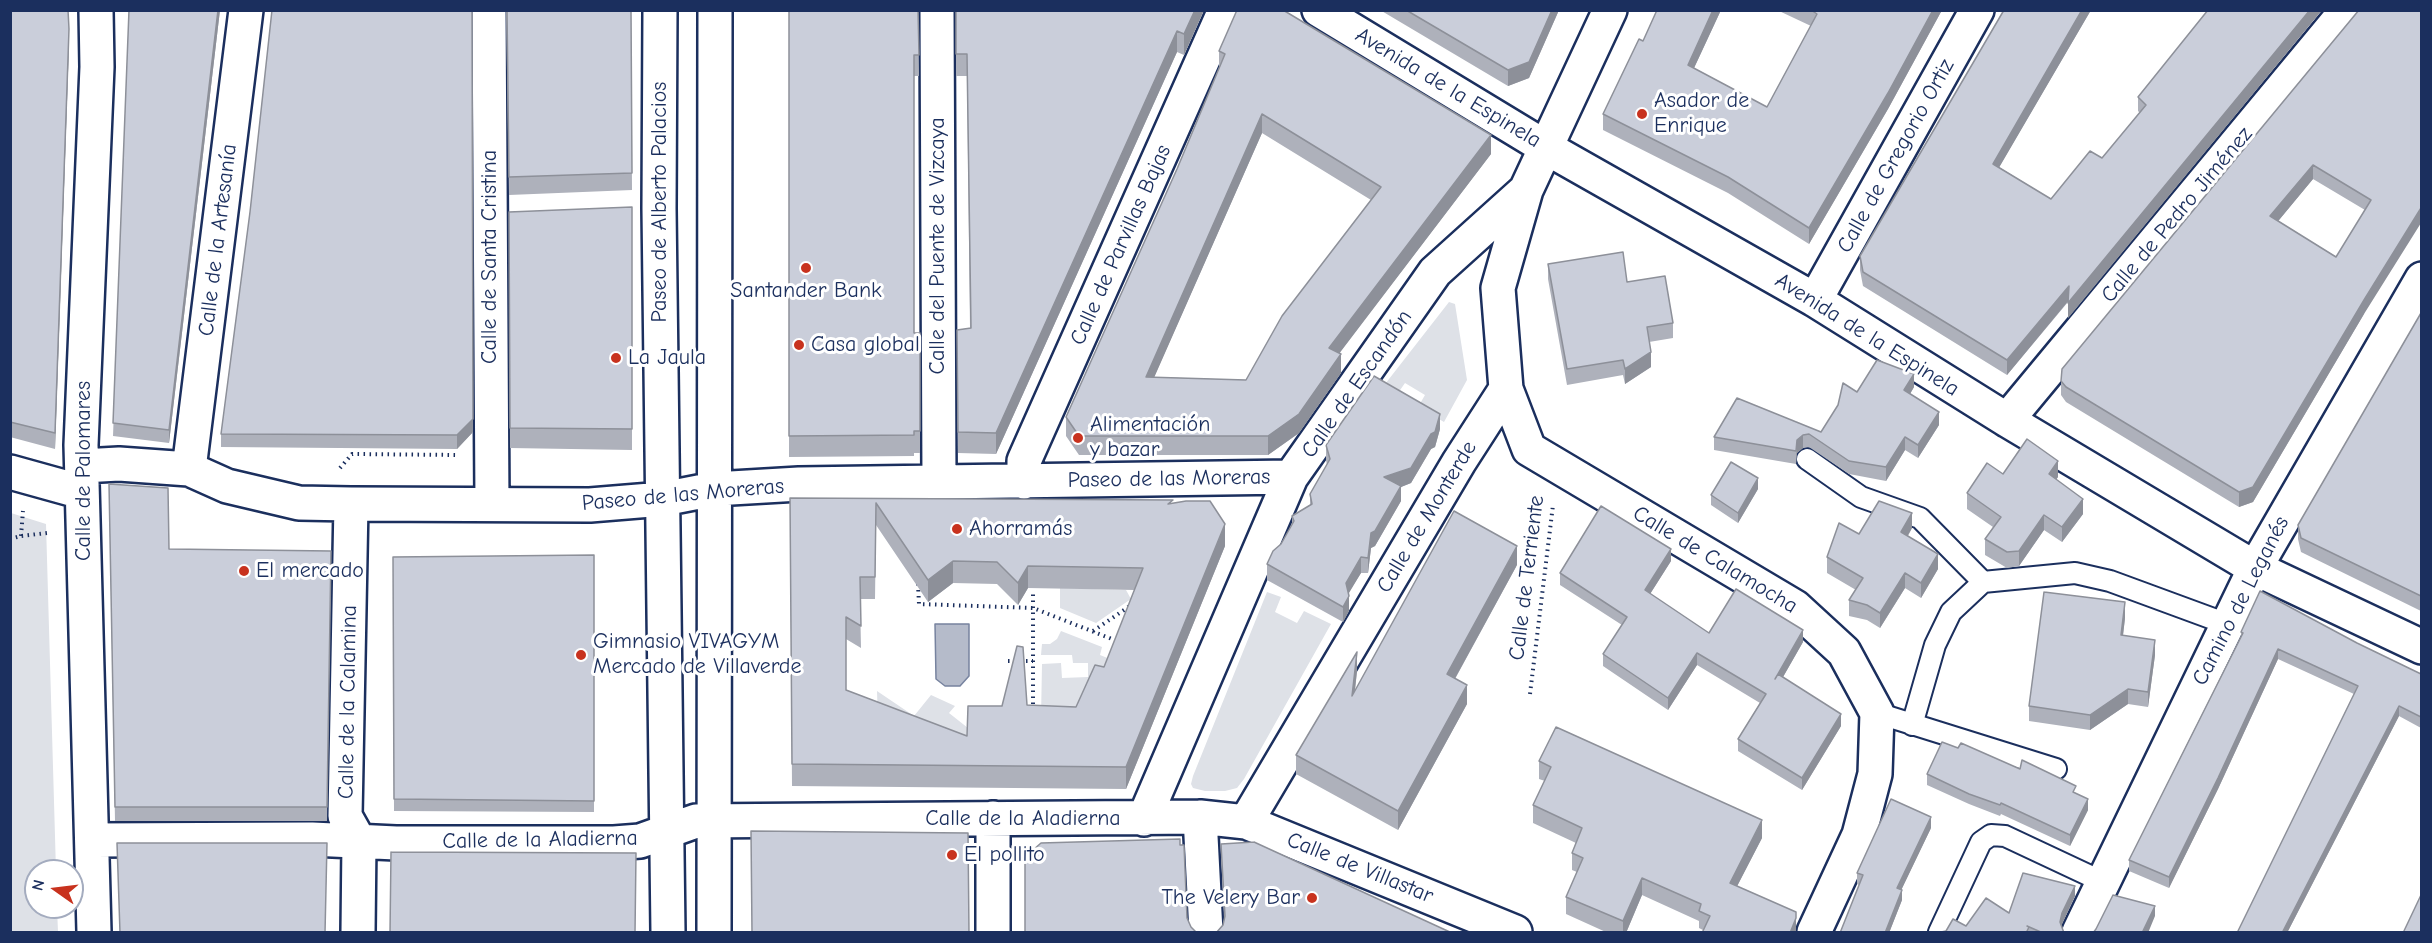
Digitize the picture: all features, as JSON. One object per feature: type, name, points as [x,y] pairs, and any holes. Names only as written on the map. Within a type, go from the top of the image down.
[{"type":"street","name":"Calle de Palomares","points":[[94,933],[82,479],[97,67],[96,10]]},
{"type":"street","name":"Calle de la Artesanía","points":[[189,469],[246,10]]},
{"type":"street","name":"Calle de Santa Cristina","points":[[489,10],[492,504]]},
{"type":"street","name":"Paseo de Alberto Palacios","points":[[660,10],[659,208],[668,933]]},
{"type":"street","points":[[714,10],[714,933]]},
{"type":"street","name":"Calle del Puente de Vizcaya","points":[[937,10],[939,482]]},
{"type":"street","name":"Calle de Parvillas Bajas","points":[[1024,482],[1024,461],[1225,10]]},
{"type":"street","name":"Avenida de la Espinela","points":[[1319,10],[1545,147],[1815,300],[2007,420],[2254,568],[2421,648]]},
{"type":"street","name":"Calle de Escandón","points":[[1144,819],[1291,477],[1435,272],[1526,190],[1610,10]]},
{"type":"street","name":"Calle de Pedro Jiménez","points":[[2007,420],[2347,10]]},
{"type":"street","name":"Calle de Gregorio Ortiz","points":[[1815,300],[1967,14]]},
{"type":"street","points":[[1506,389],[1498,288],[1526,190]]},
{"type":"street","points":[[625,209],[659,208]]},
{"type":"street","points":[[490,214],[524,213]]},
{"type":"street","name":"Camino de Leganés","points":[[2079,933],[2254,568],[2421,279]]},
{"type":"street","name":"Calle de Calamocha","points":[[1506,389],[1529,449],[1796,607],[1844,652],[1877,713]]},
{"type":"street","name":"Calle de Monterde","points":[[1246,822],[1459,462],[1506,389]]},
{"type":"street","name":"Paseo de las Moreras","points":[[10,472],[82,479],[118,464],[189,469],[227,486],[299,503],[590,505],[663,499],[714,489],[799,484],[1291,477]]},
{"type":"street","name":"Calle de la Calamina","points":[[351,504],[345,816],[359,841],[358,933]]},
{"type":"street","points":[[1814,933],[1859,835],[1875,774],[1877,713]]},
{"type":"street","points":[[1200,817],[1206,933]]},
{"type":"street","name":"Calle de Villastar","points":[[1200,817],[1246,822],[1480,925],[1515,933]]},
{"type":"street","name":"Calle de la Aladierna","points":[[93,840],[312,839],[588,843],[640,841],[696,821],[1200,817]]},
{"type":"street","points":[[993,818],[993,933]]},
{"type":"lane","points":[[1807,459],[1860,497],[1920,518],[1983,582]]},
{"type":"lane","points":[[1912,725],[1935,645],[1951,612],[1983,582],[2075,573],[2110,580],[2227,624]]},
{"type":"lane","points":[[1877,713],[2056,769]]},
{"type":"lane","points":[[1939,933],[1981,842],[1991,835],[2005,836],[2103,882]]},
{"type":"path","points":[[340,469],[351,454],[462,455]]},
{"type":"path","name":"Calle de Terriente","points":[[1530,694],[1557,466]]},
{"type":"path","points":[[21,536],[24,507]]},
{"type":"path","points":[[10,539],[54,532]]},
{"type":"path","points":[[918,583],[919,604],[1033,608],[1117,641]]},
{"type":"path","points":[[1033,594],[1033,711]]},
{"type":"path","points":[[1093,632],[1130,606]]},
{"type":"path","points":[[1008,661],[1033,661]]},
{"type":"shaded area","points":[[1449,302],[1455,304],[1467,380],[1444,422],[1418,407],[1425,395],[1405,383],[1396,396],[1382,388]]},
{"type":"shaded area","points":[[11,513],[46,524],[56,859],[24,859],[24,919],[57,919],[58,932],[11,932]]},
{"type":"shaded area","points":[[1060,588],[1126,590],[1131,599],[1096,623],[1060,608]]},
{"type":"shaded area","points":[[1267,592],[1281,597],[1275,612],[1297,623],[1304,611],[1331,624],[1237,788],[1225,791],[1205,791],[1193,788],[1191,784],[1193,776]]},
{"type":"shaded area","points":[[1061,631],[1102,647],[1100,655],[1115,661],[1080,720],[1041,718],[1042,664],[1061,663],[1062,678],[1088,677],[1088,663],[1073,663],[1072,655],[1041,655],[1042,644],[1050,644],[1057,639]]},
{"type":"shaded area","points":[[877,691],[914,716],[931,695],[955,706],[949,713],[968,728],[967,758],[878,724]]},
{"type":"water","points":[[935,624],[969,624],[969,676],[960,686],[945,686],[936,679]]},
{"type":"building","points":[[10,10],[68,10],[55,433],[10,422]]},
{"type":"building","points":[[129,10],[218,10],[169,430],[113,423]]},
{"type":"building","points":[[272,10],[472,10],[473,419],[457,435],[221,434],[250,212]]},
{"type":"building","points":[[507,10],[631,10],[632,173],[509,177]]},
{"type":"building","points":[[789,10],[918,10],[919,55],[914,55],[914,333],[920,333],[920,431],[914,431],[914,435],[789,436]]},
{"type":"building","points":[[956,10],[1195,10],[1184,34],[1177,31],[996,433],[958,432],[957,330],[971,328],[967,54],[956,54]]},
{"type":"building","points":[[1237,10],[1283,10],[1491,135],[1329,348],[1341,354],[1299,414],[1268,436],[1079,436],[1066,417],[1177,169],[1225,54],[1219,51]],"holes":[[[1262,114],[1381,187],[1282,316],[1246,380],[1146,377]]]},
{"type":"building","points":[[1406,10],[1552,10],[1529,62],[1508,70]]},
{"type":"building","points":[[1657,10],[1713,10],[1688,65],[1767,107],[1817,14],[1811,10],[1933,10],[1888,93],[1809,228],[1728,177],[1603,114],[1639,39],[1643,41]]},
{"type":"building","points":[[2004,10],[2082,10],[1993,164],[2051,199],[2090,151],[2102,158],[2146,105],[2138,97],[2208,10],[2310,10],[2068,303],[2069,286],[2007,360],[1863,272],[1860,256]]},
{"type":"building","points":[[2359,10],[2421,10],[2421,208],[2253,487],[2239,492],[2066,387],[2061,381],[2062,369]],"holes":[[[2313,165],[2371,200],[2336,257],[2270,216]]]},
{"type":"building","points":[[632,207],[632,429],[510,428],[509,212]]},
{"type":"building","points":[[1623,252],[1627,282],[1665,276],[1673,323],[1647,327],[1651,352],[1625,369],[1623,360],[1567,369],[1548,264]]},
{"type":"building","points":[[2421,313],[2421,596],[2301,538],[2298,525]]},
{"type":"building","points":[[1877,360],[1914,374],[1904,390],[1939,412],[1918,445],[1905,437],[1886,467],[1849,461],[1809,434],[1797,440],[1796,451],[1714,437],[1737,398],[1821,432],[1838,405],[1843,383],[1857,392]]},
{"type":"building","points":[[1374,376],[1440,414],[1435,432],[1431,434],[1411,468],[1384,477],[1401,486],[1375,531],[1371,533],[1368,558],[1361,557],[1346,583],[1349,596],[1343,607],[1267,564],[1273,551],[1281,544],[1294,521],[1292,516],[1312,504],[1310,494],[1330,459],[1326,445]]},
{"type":"building","points":[[2027,439],[2058,461],[2049,474],[2083,499],[2062,527],[2044,515],[2019,551],[2007,552],[1985,539],[2001,517],[1967,493],[1987,463],[2003,474]]},
{"type":"building","points":[[1731,462],[1758,478],[1738,513],[1711,495]]},
{"type":"building","points":[[109,484],[168,488],[169,549],[331,551],[327,807],[115,807]]},
{"type":"building","points":[[790,498],[1173,500],[1168,504],[1210,501],[1225,524],[1126,767],[792,764]],"holes":[[[876,503],[928,580],[953,561],[997,562],[1018,583],[1028,566],[1143,568],[1104,667],[1095,665],[1076,707],[1027,705],[1023,647],[1017,646],[1002,706],[968,706],[967,736],[846,690],[846,617],[861,626],[860,577],[875,577]]]},
{"type":"building","points":[[1879,501],[1912,513],[1901,532],[1938,554],[1921,583],[1905,573],[1880,613],[1867,605],[1849,600],[1863,578],[1827,557],[1839,523],[1859,534]]},
{"type":"building","points":[[1601,506],[1671,549],[1645,590],[1709,633],[1736,589],[1803,630],[1775,679],[1778,674],[1841,714],[1802,778],[1738,739],[1766,694],[1697,653],[1668,698],[1603,654],[1627,617],[1560,573]]},
{"type":"building","points":[[1454,511],[1517,546],[1447,674],[1467,685],[1398,811],[1296,755],[1357,652],[1352,696]]},
{"type":"building","points":[[594,555],[594,801],[394,799],[393,557]]},
{"type":"building","points":[[2260,591],[2421,674],[2421,717],[2399,706],[2282,933],[2237,933],[2358,686],[2278,649],[2169,877],[2129,860],[2243,633],[2241,632]]},
{"type":"building","points":[[2044,592],[2125,602],[2121,635],[2155,640],[2148,692],[2128,689],[2090,715],[2029,706]]},
{"type":"building","points":[[1556,727],[1762,820],[1730,883],[1796,912],[1790,933],[1702,933],[1710,916],[1699,911],[1701,904],[1642,878],[1623,921],[1566,897],[1583,858],[1572,853],[1582,828],[1533,805],[1551,767],[1539,761]]},
{"type":"building","points":[[1942,742],[1958,748],[1961,743],[2020,769],[2022,760],[2076,786],[2073,792],[2088,799],[2070,835],[2001,803],[2000,805],[1969,794],[1927,774]]},
{"type":"building","points":[[1891,799],[1931,817],[1897,888],[1902,890],[1885,933],[1840,933],[1863,875],[1857,873]]},
{"type":"building","points":[[751,831],[968,833],[969,933],[752,933]]},
{"type":"building","points":[[1180,839],[1180,845],[1184,845],[1187,918],[1197,933],[1025,933],[1025,857],[1041,843]]},
{"type":"building","points":[[1254,842],[1452,933],[1216,933],[1223,925],[1225,916],[1221,844]]},
{"type":"building","points":[[117,843],[327,843],[325,933],[120,933]]},
{"type":"building","points":[[391,852],[636,853],[635,933],[390,933]]},
{"type":"building","points":[[2023,873],[2075,886],[2062,913],[2060,922],[2064,933],[2043,933],[2027,926],[2029,927],[2026,933],[1936,933],[1946,931],[1953,919],[1966,926],[1986,898],[2009,913]]},
{"type":"building","points":[[2113,895],[2155,906],[2142,933],[2093,933]]},
{"type":"building","points":[[2421,895],[2421,933],[2403,933]]},
{"type":"place","name":"Asador de Enrique","points":[[1642,114]]},
{"type":"place","name":"Santander Bank","points":[[806,268]]},
{"type":"place","name":"Casa global","points":[[799,345]]},
{"type":"place","name":"La Jaula","points":[[616,358]]},
{"type":"place","name":"Alimentación y bazar","points":[[1078,438]]},
{"type":"place","name":"Ahorramás","points":[[957,529]]},
{"type":"place","name":"El mercado","points":[[244,571]]},
{"type":"place","name":"Gimnasio VIVAGYM Mercado de Villaverde","points":[[581,655]]},
{"type":"place","name":"El pollito","points":[[952,855]]},
{"type":"place","name":"The Velery Bar","points":[[1312,898]]}]
